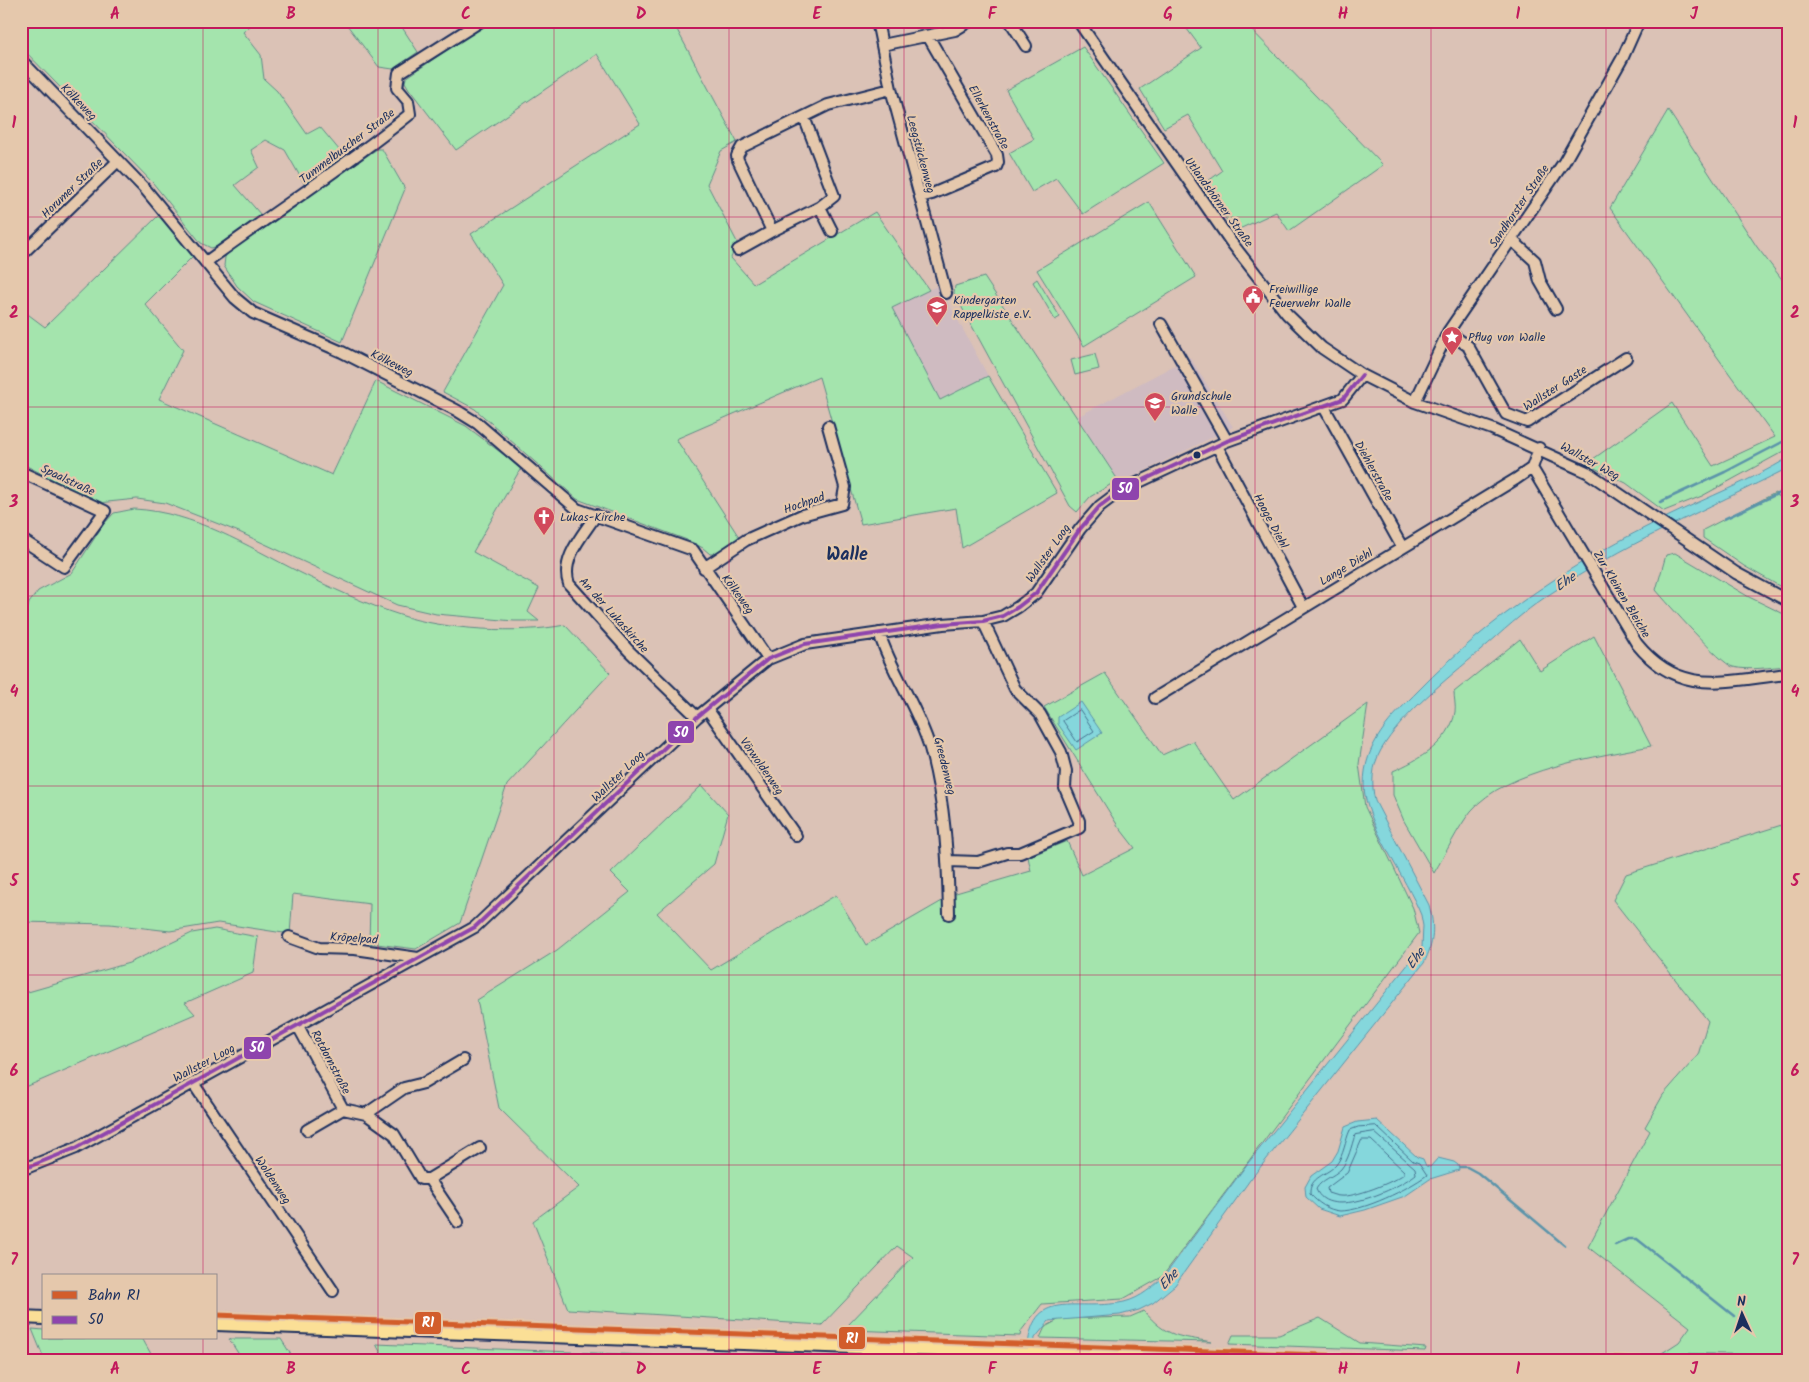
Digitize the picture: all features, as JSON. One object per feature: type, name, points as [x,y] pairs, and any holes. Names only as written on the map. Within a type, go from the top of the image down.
[{"type":"main road","points":[[21,1317],[42,1318]]},
{"type":"main road","points":[[218,1324],[1244,1361]]},
{"type":"street","name":"Tummelbuscher Straße","points":[[206,262],[263,219],[325,180],[410,114],[408,101],[397,88],[399,74],[481,21]]},
{"type":"street","name":"Leegstückenweg","points":[[877,21],[891,89],[946,293]]},
{"type":"street","points":[[882,45],[955,30],[970,21]]},
{"type":"street","points":[[1010,21],[1026,46]]},
{"type":"street","name":"Utlandshörner Straße","points":[[1078,21],[1203,203],[1261,281],[1304,331],[1322,348],[1362,375]]},
{"type":"street","name":"Sandhorster Straße","points":[[1415,402],[1448,332],[1564,162],[1623,57],[1639,21]]},
{"type":"street","name":"Ellerkenstraße","points":[[920,197],[932,194],[996,167],[998,162],[998,155],[928,36]]},
{"type":"street","name":"Kölkeweg","points":[[21,60],[146,190],[235,298],[253,313],[342,352],[456,410],[477,423],[577,509],[693,550],[768,659]]},
{"type":"street","points":[[772,231],[738,156],[746,143],[828,105],[891,89]]},
{"type":"street","points":[[738,250],[833,198],[834,192],[804,117]]},
{"type":"street","name":"Horumer Straße","points":[[21,255],[118,161]]},
{"type":"street","points":[[820,206],[832,231]]},
{"type":"street","points":[[1512,240],[1535,261],[1540,281],[1556,308]]},
{"type":"street","points":[[1161,324],[1227,441]]},
{"type":"street","name":"Wallster Gaste","points":[[1448,332],[1468,346],[1506,414],[1527,422],[1626,358]]},
{"type":"street","name":"Wallster Weg","points":[[1362,375],[1415,402],[1539,448],[1587,472],[1649,512],[1736,573],[1788,601]]},
{"type":"street","name":"Wallster Loog","points":[[21,1170],[76,1148],[475,927],[697,717],[708,710],[768,659],[805,644],[878,633],[983,621],[1003,616],[1036,593],[1076,534],[1107,501],[1120,491],[1227,441],[1343,399],[1362,375]]},
{"type":"street","name":"Diehlerstraße","points":[[1324,407],[1402,547]]},
{"type":"street","name":"Hochpad","points":[[704,568],[746,540],[802,515],[842,504],[845,487],[828,426]]},
{"type":"street","name":"Hooge Diehl","points":[[1217,446],[1303,607]]},
{"type":"street","points":[[1532,468],[1539,448]]},
{"type":"street","name":"Lange Diehl","points":[[1155,698],[1532,468]]},
{"type":"street","name":"Zur Kleinen Bleiche","points":[[1532,468],[1636,644],[1647,657],[1667,672],[1686,680],[1708,682],[1788,674]]},
{"type":"street","name":"Spaalstraße","points":[[21,472],[105,510],[64,567],[21,538]]},
{"type":"street","name":"An der Lukaskirche","points":[[596,515],[573,550],[565,570],[569,584],[629,651],[697,717]]},
{"type":"street","points":[[948,861],[978,862],[1007,853],[1020,853],[1079,828],[1079,822],[1065,788],[1066,771],[1061,752],[1040,714],[1015,689],[983,621]]},
{"type":"street","name":"Greedenweg","points":[[878,633],[887,658],[920,723],[930,748],[945,824],[949,914]]},
{"type":"street","name":"Vörwolderweg","points":[[708,710],[796,836]]},
{"type":"street","name":"Kröpelpad","points":[[289,938],[319,948],[355,949],[418,958]]},
{"type":"street","name":"Rotdornstraße","points":[[298,1026],[343,1109]]},
{"type":"street","points":[[366,1114],[404,1088],[424,1083],[463,1060]]},
{"type":"street","name":"Woldenweg","points":[[192,1083],[333,1291]]},
{"type":"street","name":"Rotdornstraße","points":[[307,1130],[343,1109],[366,1114],[394,1134],[421,1179],[429,1178],[458,1222]]},
{"type":"street","points":[[429,1178],[480,1148]]},
{"type":"shaded area","points":[[939,285],[988,376],[940,400],[891,308]]},
{"type":"shaded area","name":"Grundschule Walle","points":[[1190,357],[1233,427],[1120,483],[1077,417]]},
{"type":"green space","points":[[21,21],[256,21],[243,32],[261,55],[264,79],[277,91],[307,134],[320,127],[345,157],[305,185],[285,150],[266,140],[251,150],[259,167],[235,185],[261,215],[218,246],[211,248],[201,243],[153,183],[21,47]]},
{"type":"green space","points":[[344,21],[398,21],[418,52],[393,69],[379,67]]},
{"type":"green space","points":[[489,21],[685,21],[675,26],[737,142],[721,151],[707,184],[737,242],[731,258],[754,284],[875,212],[929,290],[892,308],[940,400],[988,376],[1057,493],[962,548],[956,508],[861,524],[819,377],[676,439],[739,537],[715,554],[710,554],[687,540],[577,499],[475,409],[443,392],[503,285],[471,234],[640,124],[597,54],[456,150],[409,89],[405,82],[406,78]]},
{"type":"green space","points":[[1181,21],[1243,21],[1383,165],[1289,231],[1276,212],[1235,231],[1201,186],[1222,171],[1188,115],[1164,128],[1140,89],[1201,48]]},
{"type":"green space","points":[[1083,47],[1164,163],[1083,214],[1056,178],[1032,192],[1009,153],[1034,139],[1006,90]]},
{"type":"green space","points":[[1668,110],[1757,247],[1788,287],[1788,449],[1702,496],[1664,511],[1626,483],[1586,464],[1672,403],[1713,466],[1775,437],[1610,208]]},
{"type":"green space","points":[[377,149],[382,149],[405,189],[342,342],[254,302],[237,286],[224,266],[225,257],[230,250]]},
{"type":"green space","points":[[1149,202],[1196,277],[1084,346],[1037,270]]},
{"type":"green space","points":[[161,213],[194,255],[145,304],[183,350],[159,399],[332,475],[376,381],[466,426],[521,468],[473,552],[539,588],[528,612],[539,621],[514,621],[436,614],[397,605],[239,532],[165,503],[137,499],[98,503],[21,463],[21,309],[45,327]]},
{"type":"green space","points":[[984,277],[1118,480],[1090,497],[1077,512],[1070,506],[954,293],[955,286]]},
{"type":"green space","points":[[1037,279],[1060,317],[1055,320],[1033,282]]},
{"type":"green space","points":[[1095,354],[1099,369],[1075,375],[1071,360]]},
{"type":"green space","points":[[1775,493],[1788,505],[1788,591],[1744,566],[1703,538],[1703,530]]},
{"type":"green space","points":[[134,509],[178,516],[199,523],[240,541],[299,572],[349,595],[388,611],[418,620],[460,627],[505,630],[565,625],[610,673],[507,785],[460,923],[416,949],[369,943],[370,904],[293,894],[290,934],[218,923],[170,931],[110,924],[21,922],[21,633],[29,603],[38,591],[72,573],[103,525],[114,513]]},
{"type":"green space","points":[[1675,553],[1749,597],[1788,616],[1788,666],[1753,669],[1733,667],[1717,656],[1706,645],[1656,590],[1666,555]]},
{"type":"green space","points":[[1594,636],[1651,746],[1555,766],[1507,785],[1487,797],[1471,811],[1456,833],[1434,873],[1404,821],[1393,795],[1393,771],[1422,756],[1440,741],[1452,723],[1455,710],[1454,692],[1520,639],[1540,671]]},
{"type":"green space","points":[[1105,673],[1162,755],[1193,741],[1234,800],[1368,704],[1359,764],[1365,807],[1413,908],[1419,933],[1162,1277],[1123,1299],[1042,1304],[1021,1331],[1020,1336],[849,1330],[849,1324],[913,1257],[897,1246],[822,1325],[568,1309],[533,1221],[579,1187],[499,1108],[477,1000],[557,950],[630,892],[611,873],[702,785],[728,814],[714,864],[657,913],[711,970],[836,895],[866,945],[956,893],[1031,871],[1028,857],[1067,841],[1082,875],[1135,848],[1118,826],[1044,707]]},
{"type":"green space","points":[[1788,823],[1788,1355],[1662,1353],[1679,1342],[1690,1327],[1588,1247],[1650,1131],[1645,1127],[1663,1095],[1698,1055],[1708,1021],[1613,900],[1626,874]]},
{"type":"green space","points":[[215,929],[258,937],[253,973],[185,1003],[195,1014],[21,1089],[21,994],[129,963],[192,933]]},
{"type":"green space","points":[[1144,1311],[1152,1320],[1167,1331],[1182,1337],[1212,1342],[1040,1338],[1045,1327],[1060,1319],[1130,1317]]},
{"type":"green space","points":[[1320,1318],[1360,1343],[1426,1348],[1425,1351],[1229,1344],[1233,1335],[1279,1335]]},
{"type":"green space","points":[[32,1329],[42,1330],[42,1340],[143,1340],[155,1361],[45,1361]]},
{"type":"green space","points":[[229,1339],[281,1339],[295,1361],[243,1361]]},
{"type":"green space","points":[[376,1344],[742,1359],[771,1361],[385,1361]]},
{"type":"green space","points":[[824,1358],[907,1361],[817,1361]]},
{"type":"water","name":"Ehe","points":[[1788,458],[1788,468],[1665,528],[1605,560],[1547,596],[1521,615],[1440,685],[1413,710],[1390,736],[1378,756],[1373,775],[1373,788],[1375,801],[1429,905],[1432,921],[1432,942],[1424,963],[1250,1180],[1175,1285],[1153,1303],[1139,1310],[1120,1315],[1049,1321],[1035,1338],[1033,1361],[1027,1361],[1029,1337],[1035,1320],[1044,1311],[1056,1306],[1124,1302],[1142,1295],[1165,1275],[1248,1163],[1422,947],[1423,926],[1421,915],[1378,832],[1366,799],[1364,785],[1365,770],[1369,756],[1374,744],[1389,721],[1446,663],[1505,614],[1536,592],[1601,551]]},
{"type":"water","points":[[1081,702],[1102,733],[1076,750],[1058,724],[1058,717]]},
{"type":"water","points":[[1377,1120],[1417,1157],[1423,1159],[1426,1166],[1430,1167],[1438,1158],[1454,1162],[1458,1165],[1459,1170],[1430,1179],[1405,1196],[1365,1210],[1340,1216],[1319,1209],[1306,1197],[1305,1187],[1311,1176],[1332,1161],[1338,1151],[1345,1127],[1357,1122]]},
{"type":"pier","points":[[1025,1340],[1037,1340],[1036,1361],[1026,1361]]},
{"type":"waterway","points":[[1660,502],[1725,472],[1788,439]]},
{"type":"waterway","points":[[1724,519],[1788,489]]},
{"type":"waterway","points":[[1459,1167],[1467,1167],[1478,1173],[1564,1245]]},
{"type":"waterway","points":[[1615,1245],[1628,1239],[1637,1239],[1734,1316]]},
{"type":"rail line","name":"R1","points":[[218,1315],[1488,1361]]},
{"type":"rail line","name":"R1","points":[[1544,1361],[1596,1357],[1682,1361]]},
{"type":"transit line","name":"50","points":[[21,1170],[76,1148],[475,927],[697,717],[768,659],[805,644],[943,624],[983,621],[1003,616],[1036,593],[1080,529],[1100,506],[1120,491],[1227,441],[1343,399],[1362,375]]},
{"type":"place","name":"Freiwillige Feuerwehr Walle","points":[[1253,315]]},
{"type":"place","name":"Kindergarten Rappelkiste e.V.","points":[[937,326]]},
{"type":"place","name":"Pflug von Walle","points":[[1452,356]]},
{"type":"place","name":"Grundschule Walle","points":[[1155,422]]},
{"type":"place","name":"Lukas-Kirche","points":[[544,536]]},
{"type":"district","name":"Walle","points":[[847,554]]}]
